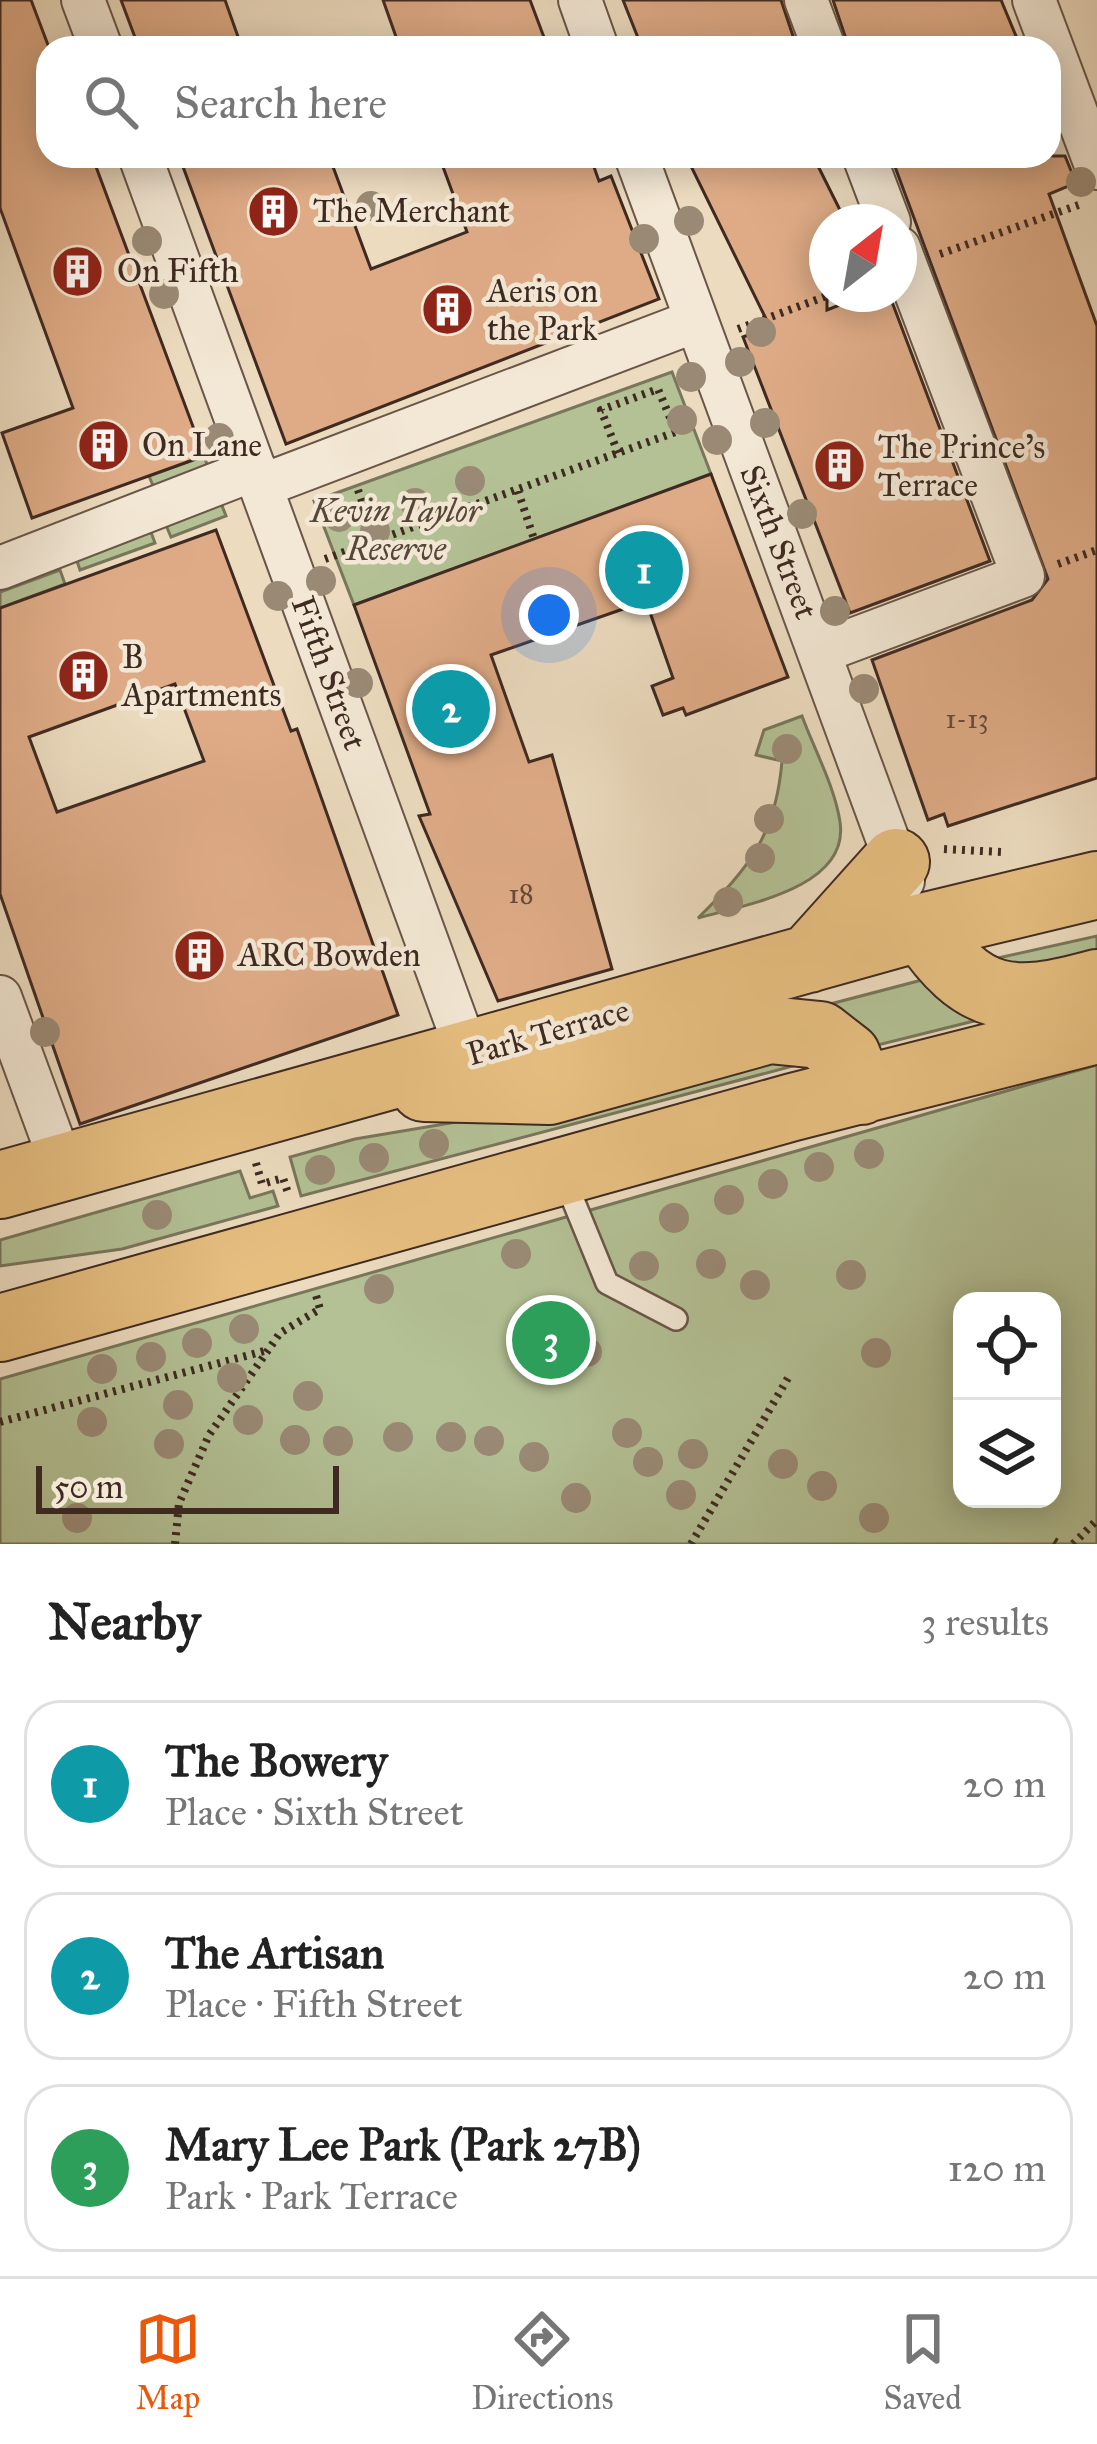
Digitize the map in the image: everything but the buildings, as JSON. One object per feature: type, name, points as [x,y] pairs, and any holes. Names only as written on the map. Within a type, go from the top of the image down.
[{"type":"highway","points":[[809,959],[896,862]]},
{"type":"highway","name":"Park Terrace","points":[[0,1185],[922,927],[1097,885]]},
{"type":"highway","points":[[922,927],[952,973],[993,994],[1053,995],[1097,983]]},
{"type":"highway","points":[[354,1086],[549,1091],[769,1030],[820,1035],[847,1056],[861,1090]]},
{"type":"highway","points":[[0,1328],[861,1090],[1097,1030]]},
{"type":"highway","points":[[0,1288],[84,1304]]},
{"type":"street","points":[[83,0],[96,36]]},
{"type":"street","points":[[580,0],[593,36]]},
{"type":"street","points":[[806,0],[820,36]]},
{"type":"street","points":[[1034,0],[1048,36]]},
{"type":"street","points":[[1061,72],[1097,168]]},
{"type":"street","name":"Fifth Street","points":[[144,168],[468,1054]]},
{"type":"street","name":"Sixth Street","points":[[640,168],[922,927]]},
{"type":"street","points":[[869,168],[882,204]]},
{"type":"street","points":[[820,652],[1023,576],[917,294]]},
{"type":"street","points":[[0,568],[258,477],[700,332]]},
{"type":"street","points":[[0,997],[63,1168]]},
{"type":"lane","points":[[562,1172],[607,1283],[676,1319]]},
{"type":"path","points":[[917,253],[1097,199]]},
{"type":"path","points":[[700,332],[809,301]]},
{"type":"path","points":[[618,454],[602,410],[658,389],[676,432]]},
{"type":"path","points":[[313,563],[730,413]]},
{"type":"path","points":[[353,477],[376,541]]},
{"type":"path","points":[[518,491],[534,539]]},
{"type":"path","points":[[262,1184],[284,1178]]},
{"type":"path","points":[[175,1544],[179,1503],[209,1435],[280,1333],[320,1309]]},
{"type":"path","points":[[0,1422],[268,1350]]},
{"type":"path","points":[[691,1544],[788,1378]]},
{"type":"path","points":[[1072,1544],[1097,1520]]},
{"type":"green space","name":"Kevin Taylor Reserve","points":[[672,372],[711,474],[354,605],[314,501]]},
{"type":"green space","points":[[204,456],[210,473],[156,493],[149,476]]},
{"type":"green space","points":[[219,498],[226,516],[171,537],[163,518]]},
{"type":"green space","points":[[148,524],[155,543],[80,570],[74,552]]},
{"type":"green space","points":[[60,570],[65,584],[0,608],[0,592]]},
{"type":"green space","points":[[802,716],[834,795],[839,845],[812,878],[790,890],[698,918],[746,865],[774,809],[782,761],[756,755],[764,730]]},
{"type":"green space","points":[[1097,936],[1097,970],[980,962]]},
{"type":"green space","points":[[926,979],[982,1019],[870,1047],[815,1008]]},
{"type":"green space","points":[[789,1051],[793,1066],[301,1196],[290,1157],[355,1139],[563,1104]]},
{"type":"green space","points":[[1097,1065],[1097,1544],[0,1544],[0,1379]]},
{"type":"green space","points":[[240,1171],[250,1198],[273,1191],[278,1206],[122,1249],[0,1266],[0,1240]]},
{"type":"place","name":"The Merchant","points":[[274,211]]},
{"type":"place","name":"On Fifth","points":[[78,271]]},
{"type":"place","name":"Aeris on the Park","points":[[448,310]]},
{"type":"place","name":"On Lane","points":[[103,445]]},
{"type":"place","name":"The Prince’s Terrace","points":[[839,466]]},
{"type":"place","name":"The Bowery","points":[[644,570]]},
{"type":"place","name":"B Apartments","points":[[83,676]]},
{"type":"place","name":"The Artisan","points":[[451,709]]},
{"type":"place","name":"ARC Bowden","points":[[199,955]]},
{"type":"place","name":"Mary Lee Park (Park 27B)","points":[[551,1340]]}]
